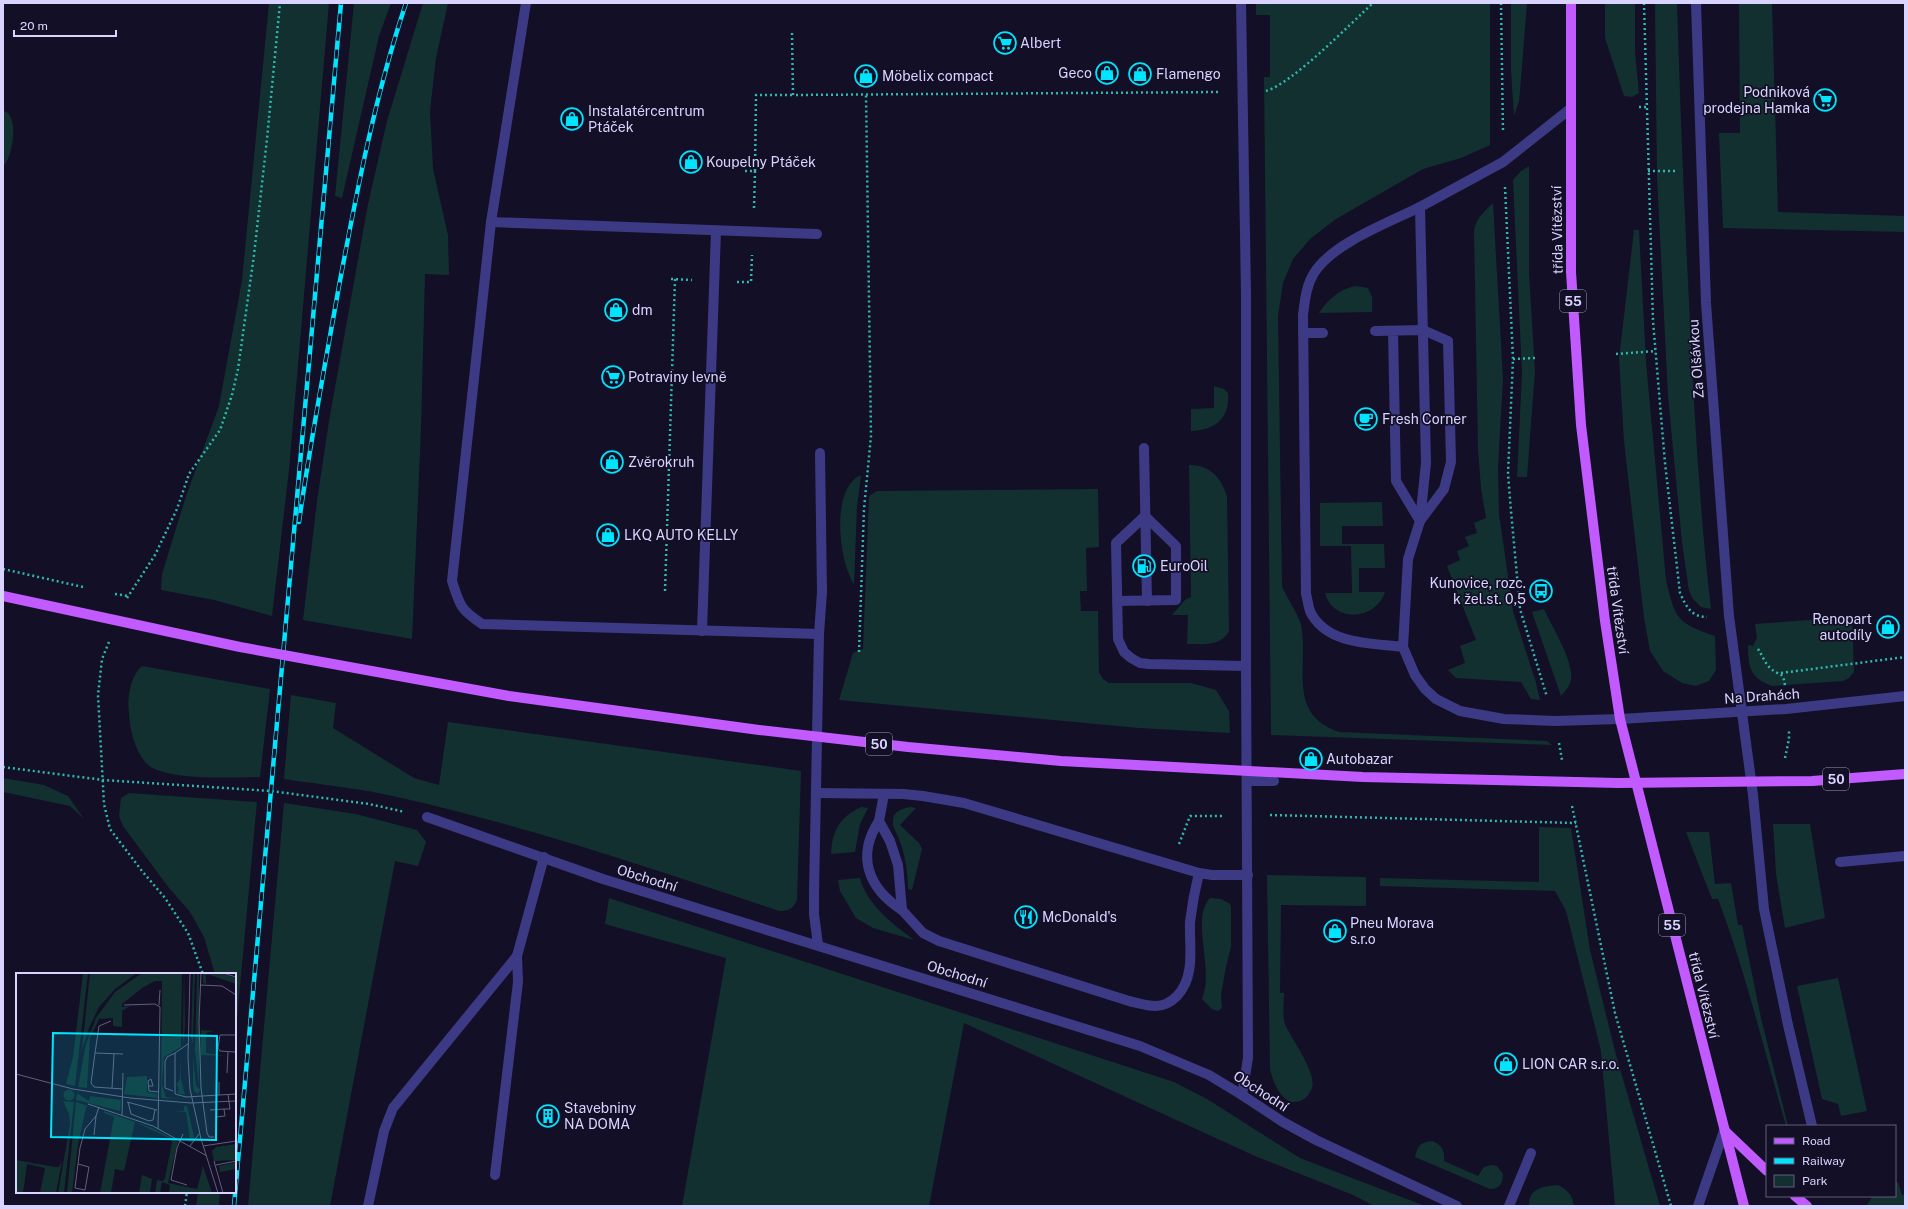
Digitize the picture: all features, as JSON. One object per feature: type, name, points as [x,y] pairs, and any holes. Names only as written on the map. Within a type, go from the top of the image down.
[{"type":"main road","name":"třída Vítězství","points":[[1570,3],[1571,272],[1581,425],[1605,621],[1620,719],[1744,1206]]},
{"type":"main road","name":"50","points":[[3,596],[240,647],[509,696],[759,730],[908,747],[1061,761],[1363,777],[1618,783],[1812,781],[1905,774]]},
{"type":"main road","points":[[1724,1131],[1766,1170]]},
{"type":"main road","points":[[1796,1197],[1807,1206]]},
{"type":"street","points":[[526,3],[491,222],[452,581],[459,604],[467,614],[482,624],[819,634]]},
{"type":"street","points":[[1241,3],[1246,301],[1246,666],[1248,875],[1248,1058],[1242,1095]]},
{"type":"street","name":"Za Olšávkou","points":[[1696,3],[1706,303],[1729,616],[1753,795],[1764,909],[1788,1025],[1812,1125]]},
{"type":"street","points":[[1420,207],[1426,462],[1420,521],[1408,559],[1403,648],[1339,638],[1327,631],[1311,614],[1306,594],[1303,333],[1306,293],[1313,274],[1325,258],[1340,247],[1420,207],[1503,162],[1570,109]]},
{"type":"street","points":[[491,222],[817,234]]},
{"type":"street","points":[[702,631],[716,231]]},
{"type":"street","points":[[1375,331],[1423,330],[1448,341],[1451,462],[1444,490],[1420,521]]},
{"type":"street","points":[[1393,331],[1396,481],[1420,521]]},
{"type":"street","points":[[1303,333],[1323,333]]},
{"type":"street","points":[[1144,448],[1147,601]]},
{"type":"street","points":[[818,945],[814,914],[819,634],[822,592],[820,453]]},
{"type":"street","points":[[1145,516],[1116,543],[1118,639],[1124,652],[1140,663],[1246,666]]},
{"type":"street","points":[[1117,601],[1176,600],[1176,546],[1145,516]]},
{"type":"street","name":"Na Drahách","points":[[1403,648],[1415,674],[1425,688],[1436,699],[1460,711],[1504,719],[1554,722],[1620,719],[1786,709],[1905,696]]},
{"type":"street","points":[[1247,781],[1271,781]]},
{"type":"street","points":[[816,793],[923,796],[964,803],[1199,873],[1212,875],[1248,875]]},
{"type":"street","points":[[884,794],[879,821],[868,843],[868,866],[878,891],[902,910],[923,933],[939,941],[1108,995],[1148,1006],[1158,1006],[1173,1001],[1182,991],[1188,979],[1191,915],[1199,873]]},
{"type":"street","name":"Obchodní","points":[[427,817],[603,879],[1140,1046],[1209,1075],[1283,1122],[1316,1140],[1458,1206]]},
{"type":"street","points":[[879,821],[890,841],[898,865],[902,910]]},
{"type":"street","points":[[1840,862],[1905,856]]},
{"type":"street","points":[[495,1175],[518,982],[517,956],[544,857]]},
{"type":"street","points":[[368,1206],[384,1132],[393,1108],[517,956]]},
{"type":"street","points":[[1698,1206],[1724,1131]]},
{"type":"street","points":[[1509,1206],[1531,1154]]},
{"type":"path","points":[[125,604],[128,596],[154,555],[177,509],[189,474],[220,430],[232,395],[238,368],[254,255],[268,139],[280,3]]},
{"type":"path","points":[[755,171],[756,95],[1261,92],[1276,88],[1308,62],[1373,3]]},
{"type":"path","points":[[1501,3],[1503,162],[1513,359],[1508,474],[1520,594],[1520,608],[1554,722],[1564,765]]},
{"type":"path","points":[[1644,3],[1648,171],[1656,351],[1665,463],[1680,593],[1687,608],[1698,617],[1729,616]]},
{"type":"path","points":[[792,33],[793,95]]},
{"type":"path","points":[[859,652],[864,509],[871,436],[866,94]]},
{"type":"path","points":[[1639,107],[1646,107]]},
{"type":"path","points":[[1648,171],[1681,171]]},
{"type":"path","points":[[665,590],[674,279]]},
{"type":"path","points":[[1616,354],[1656,351]]},
{"type":"path","points":[[1513,359],[1535,358]]},
{"type":"path","points":[[3,569],[87,588]]},
{"type":"path","points":[[110,593],[128,596]]},
{"type":"path","points":[[1520,594],[1529,593]]},
{"type":"path","points":[[111,638],[102,659],[98,695],[104,804],[110,829],[165,898],[188,933],[203,973]]},
{"type":"path","points":[[1755,643],[1769,667],[1781,673],[1784,677],[1785,687]]},
{"type":"path","points":[[1781,673],[1905,657]]},
{"type":"path","points":[[3,767],[103,780],[271,791],[369,804],[427,817]]},
{"type":"path","points":[[1271,781],[1268,815],[1576,823]]},
{"type":"path","points":[[1571,802],[1615,1014],[1671,1206]]},
{"type":"path","points":[[1171,865],[1190,816],[1247,816]]},
{"type":"path","points":[[185,1206],[187,1193]]},
{"type":"green space","points":[[269,3],[329,3],[289,470],[272,616],[214,600],[161,590],[162,574],[186,496],[219,406],[242,280]]},
{"type":"green space","points":[[354,3],[391,3],[379,36],[342,198],[335,196]]},
{"type":"green space","points":[[423,3],[448,3],[436,58],[430,111],[433,169],[448,235],[449,275],[425,274],[421,429],[412,639],[303,620],[317,501],[329,421],[368,204],[387,121]]},
{"type":"green space","points":[[1256,3],[1490,3],[1490,145],[1461,158],[1423,169],[1336,219],[1310,239],[1293,259],[1283,283],[1278,316],[1282,586],[1298,616],[1301,625],[1303,641],[1303,688],[1306,701],[1312,714],[1322,724],[1339,732],[1547,741],[1552,745],[1271,735],[1264,77],[1270,77],[1270,15],[1256,15]]},
{"type":"green space","points":[[1511,3],[1527,3],[1519,101],[1514,116],[1511,71]]},
{"type":"green space","points":[[1605,3],[1635,3],[1635,52],[1639,93],[1632,97],[1624,96],[1605,38]]},
{"type":"green space","points":[[1655,3],[1677,3],[1695,417],[1703,532],[1711,609],[1701,607],[1693,599],[1689,591],[1682,542],[1668,396],[1657,177]]},
{"type":"green space","points":[[1739,3],[1772,3],[1778,212],[1905,216],[1905,232],[1723,228],[1719,133],[1740,133]]},
{"type":"green space","points":[[3,111],[12,119],[13,136],[10,154],[3,166]]},
{"type":"green space","points":[[1529,166],[1529,273],[1535,371],[1527,477],[1517,477],[1522,373],[1513,180],[1521,171]]},
{"type":"green space","points":[[1493,203],[1503,379],[1498,468],[1499,514],[1513,611],[1540,700],[1531,699],[1521,682],[1456,678],[1448,670],[1465,663],[1460,646],[1476,640],[1447,566],[1460,560],[1457,551],[1469,546],[1465,537],[1477,533],[1474,523],[1486,518],[1481,488],[1478,451],[1474,230],[1479,218]]},
{"type":"green space","points":[[1634,230],[1639,230],[1646,362],[1666,580],[1672,603],[1680,618],[1685,623],[1715,636],[1716,670],[1709,681],[1696,686],[1682,683],[1663,671],[1650,651],[1644,618],[1624,441],[1619,359]]},
{"type":"green space","points":[[1356,286],[1368,288],[1372,297],[1372,312],[1319,313],[1335,295],[1345,289]]},
{"type":"green space","points":[[1214,386],[1224,389],[1228,393],[1227,409],[1224,416],[1220,421],[1208,428],[1191,431],[1191,409],[1214,408]]},
{"type":"green space","points":[[1189,465],[1203,467],[1214,474],[1222,484],[1227,497],[1229,631],[1221,640],[1211,644],[1187,644],[1188,615],[1172,615],[1185,600],[1191,597]]},
{"type":"green space","points":[[861,475],[857,507],[854,584],[844,560],[841,543],[841,509],[845,494],[851,483]]},
{"type":"green space","points":[[1098,489],[1099,547],[1086,548],[1087,591],[1080,591],[1081,611],[1098,611],[1099,672],[1103,679],[1109,683],[1191,683],[1216,690],[1229,711],[1230,733],[1139,728],[839,700],[853,653],[863,649],[869,496],[877,491]]},
{"type":"green space","points":[[1382,502],[1383,526],[1342,526],[1342,544],[1384,544],[1385,568],[1359,568],[1359,592],[1385,592],[1380,601],[1373,608],[1364,613],[1355,615],[1346,614],[1337,610],[1330,603],[1325,593],[1352,593],[1351,546],[1320,546],[1320,503]]},
{"type":"green space","points":[[1544,609],[1562,644],[1571,672],[1570,684],[1561,696],[1532,612]]},
{"type":"green space","points":[[1852,617],[1854,672],[1849,678],[1843,681],[1772,686],[1759,679],[1752,671],[1749,660],[1748,645],[1753,646],[1757,638],[1755,624]]},
{"type":"green space","points":[[142,666],[270,689],[260,777],[217,778],[182,776],[166,773],[145,762],[141,757],[133,739],[128,707],[132,681]]},
{"type":"green space","points":[[291,695],[336,703],[333,728],[414,778],[439,785],[448,722],[801,771],[797,900],[794,906],[790,909],[779,911],[590,849],[494,821],[383,794],[284,779]]},
{"type":"green space","points":[[3,778],[44,785],[68,796],[84,819],[70,806],[3,792]]},
{"type":"green space","points":[[129,793],[257,802],[236,1030],[236,973],[215,973],[204,937],[190,912],[169,888],[123,826],[119,816],[121,798]]},
{"type":"green space","points":[[284,803],[356,814],[417,830],[426,842],[418,866],[395,861],[330,1206],[248,1206]]},
{"type":"green space","points":[[861,807],[868,808],[860,824],[855,852],[831,854],[833,838],[838,826],[848,815]]},
{"type":"green space","points":[[911,807],[916,808],[900,825],[919,843],[922,849],[912,890],[908,889],[907,870],[901,845],[893,823],[893,818],[897,812]]},
{"type":"green space","points":[[1773,824],[1810,824],[1825,918],[1785,928],[1776,874]]},
{"type":"green space","points":[[1539,827],[1571,828],[1590,950],[1616,1055],[1660,1206],[1615,1206],[1601,1051],[1566,911],[1555,891],[1380,886],[1380,878],[1539,882]]},
{"type":"green space","points":[[1686,832],[1709,832],[1715,884],[1731,883],[1738,925],[1742,925],[1761,1018],[1788,1125],[1786,1125],[1746,983],[1728,927],[1718,899],[1712,899]]},
{"type":"green space","points":[[1267,875],[1366,877],[1366,906],[1281,905],[1280,993],[1284,993],[1284,1020],[1303,1056],[1313,1081],[1312,1088],[1308,1096],[1300,1101],[1294,1102],[1288,1101],[1279,1092],[1273,1080],[1270,1068]]},
{"type":"green space","points":[[860,878],[863,888],[874,905],[898,928],[914,940],[873,928],[856,918],[840,891],[838,880]]},
{"type":"green space","points":[[609,898],[1174,1082],[1207,1099],[1300,1158],[1425,1206],[1374,1206],[1353,1195],[1255,1156],[964,1023],[929,1206],[682,1206],[726,958],[605,924]]},
{"type":"green space","points":[[1210,898],[1221,899],[1230,904],[1231,908],[1231,947],[1221,994],[1222,1008],[1218,1011],[1212,1009],[1202,999],[1206,974],[1202,919],[1204,907]]},
{"type":"green space","points":[[1838,978],[1867,1111],[1841,1116],[1838,1104],[1822,1099],[1797,986]]},
{"type":"green space","points":[[1432,1141],[1442,1148],[1444,1161],[1478,1176],[1484,1167],[1491,1165],[1497,1166],[1503,1174],[1499,1187],[1490,1189],[1415,1157],[1420,1145],[1425,1142]]},
{"type":"green space","points":[[1898,1182],[1902,1195],[1905,1195],[1905,1206],[1866,1206],[1872,1197],[1896,1197],[1896,1183]]},
{"type":"green space","points":[[1558,1185],[1569,1193],[1574,1206],[1529,1206],[1531,1195],[1538,1189]]},
{"type":"green space","points":[[198,1193],[220,1193],[219,1206],[196,1206]]},
{"type":"railway","points":[[236,1184],[341,3]]},
{"type":"railway","points":[[299,522],[323,375],[360,179],[385,73],[406,3]]},
{"type":"railway","points":[[234,1206],[235,1193]]},
{"type":"place","name":"Albert","points":[[1005,43]]},
{"type":"place","name":"Geco","points":[[1107,73]]},
{"type":"place","name":"Flamengo","points":[[1140,74]]},
{"type":"place","name":"Möbelix compact","points":[[866,76]]},
{"type":"place","name":"Podniková prodejna Hamka","points":[[1825,100]]},
{"type":"place","name":"Instalatércentrum Ptáček","points":[[572,119]]},
{"type":"place","name":"Koupelny Ptáček","points":[[691,162]]},
{"type":"place","name":"dm","points":[[616,310]]},
{"type":"place","name":"Potraviny levně","points":[[613,377]]},
{"type":"place","name":"Fresh Corner","points":[[1366,419]]},
{"type":"place","name":"Zvěrokruh","points":[[612,462]]},
{"type":"place","name":"LKQ AUTO KELLY","points":[[608,535]]},
{"type":"place","name":"EuroOil","points":[[1144,566]]},
{"type":"place","name":"Kunovice, rozc. k žel.st. 0,5","points":[[1541,591]]},
{"type":"place","name":"Renopart autodíly","points":[[1888,627]]},
{"type":"place","name":"Autobazar","points":[[1311,759]]},
{"type":"place","name":"McDonald's","points":[[1026,917]]},
{"type":"place","name":"Pneu Morava s.r.o","points":[[1335,931]]},
{"type":"place","name":"LION CAR s.r.o.","points":[[1506,1064]]},
{"type":"place","name":"Stavebniny NA DOMA","points":[[548,1116]]}]
